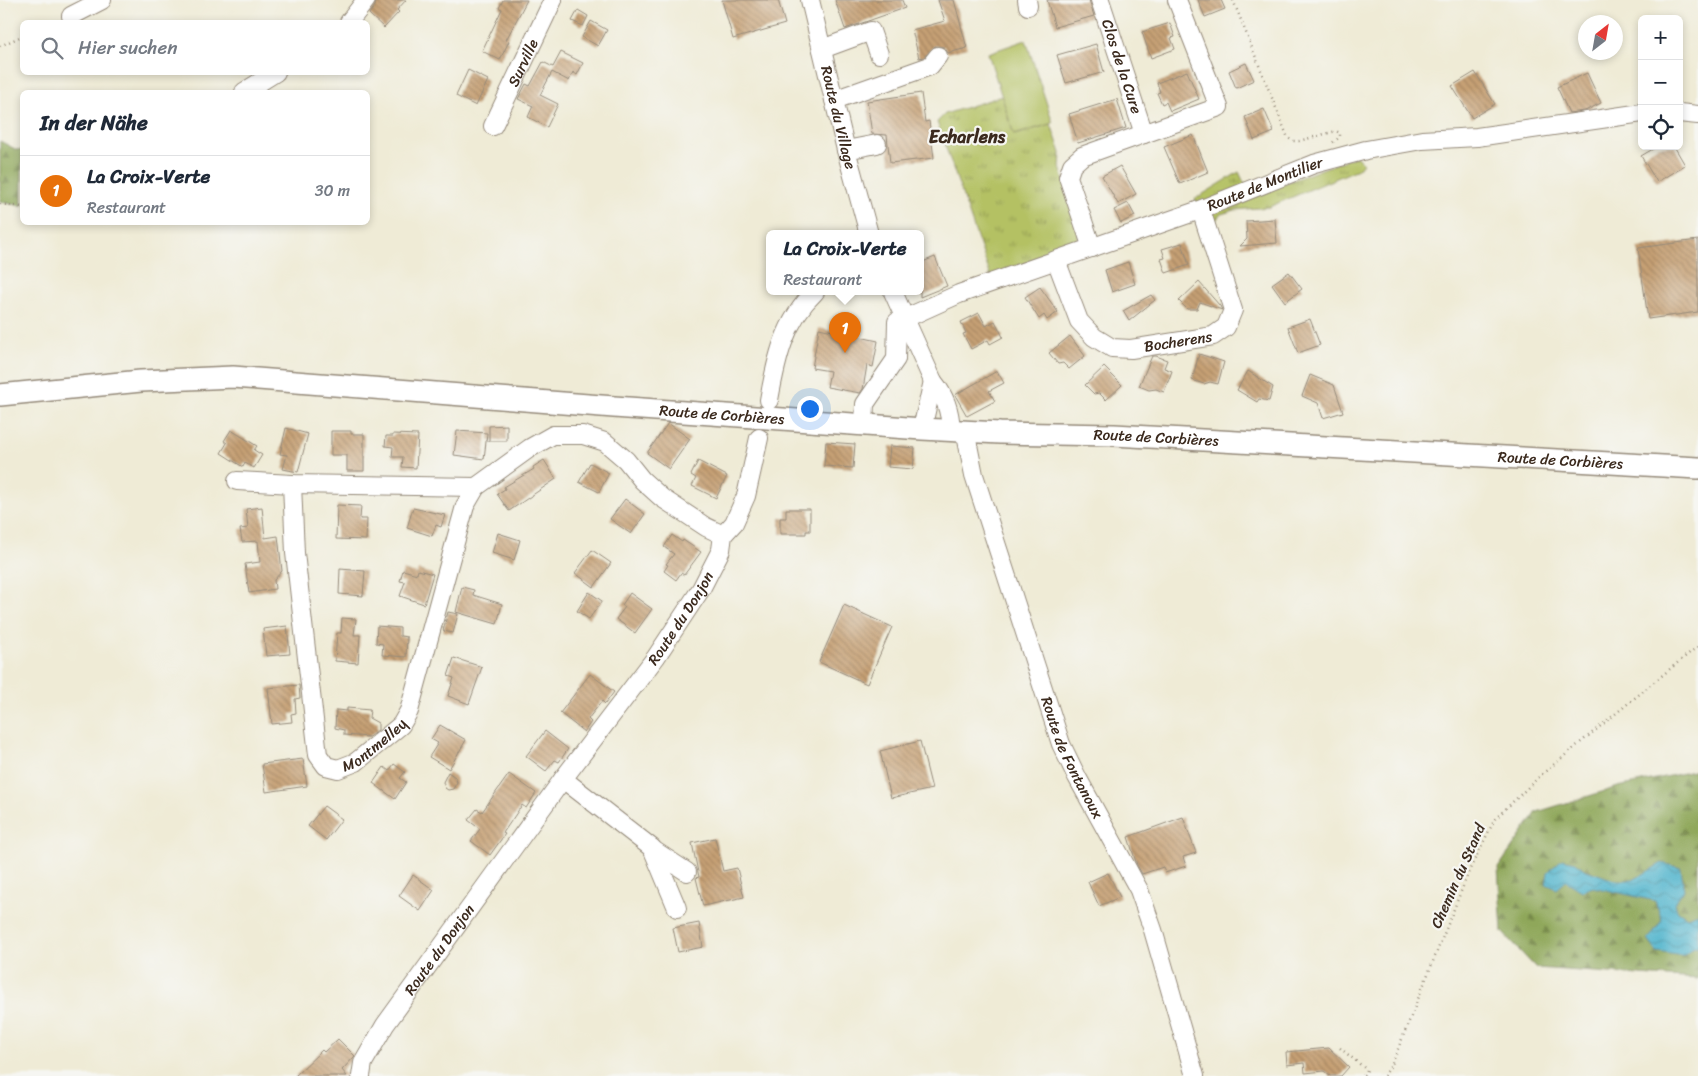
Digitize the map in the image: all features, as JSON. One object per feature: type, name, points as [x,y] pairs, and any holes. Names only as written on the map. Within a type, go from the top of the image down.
[{"type":"main road","name":"Route de Corbières","points":[[0,395],[141,381],[233,377],[922,429],[1114,435],[1698,468]]},
{"type":"street","points":[[71,16],[102,0]]},
{"type":"street","points":[[351,20],[366,0]]},
{"type":"street","name":"Surville","points":[[493,126],[553,0]]},
{"type":"street","name":"Route du Village","points":[[810,0],[846,150],[868,230]]},
{"type":"street","name":"Clos de la Cure","points":[[1100,0],[1144,134]]},
{"type":"street","name":"Clos de la Cure","points":[[1092,248],[1068,177],[1072,164],[1082,156],[1219,107],[1177,0]]},
{"type":"street","points":[[822,49],[871,31],[879,54]]},
{"type":"street","points":[[834,100],[930,66],[938,56]]},
{"type":"street","points":[[247,90],[271,75]]},
{"type":"street","name":"Route de Montilier","points":[[905,318],[959,294],[1201,210],[1314,164],[1366,150],[1422,140],[1477,137],[1638,115]]},
{"type":"street","points":[[846,150],[877,144]]},
{"type":"street","name":"Bocherens","points":[[1056,260],[1080,321],[1094,337],[1112,348],[1131,349],[1213,336],[1226,327],[1233,310],[1201,210]]},
{"type":"street","points":[[769,400],[778,358],[789,326],[811,295]]},
{"type":"street","points":[[894,295],[933,381],[942,392],[959,431]]},
{"type":"street","points":[[864,425],[865,404],[896,360],[897,322],[905,318]]},
{"type":"street","points":[[922,429],[933,381]]},
{"type":"street","name":"Route de Fontanoux","points":[[959,431],[967,440],[974,475],[1061,744],[1076,777],[1139,890],[1195,1076]]},
{"type":"street","name":"Montmelley","points":[[292,484],[295,553],[318,755],[326,766],[338,770],[356,762],[401,725],[409,711],[465,506],[476,487],[530,448],[553,435],[582,436],[605,442],[626,460],[642,480],[662,498],[723,536]]},
{"type":"street","name":"Route du Donjon","points":[[361,1076],[363,1063],[385,1025],[562,779],[656,657],[701,589],[721,550],[723,536],[734,523],[746,496],[759,438]]},
{"type":"street","points":[[237,481],[292,484],[476,487]]},
{"type":"street","points":[[562,779],[652,848],[687,872]]},
{"type":"street","points":[[652,848],[678,908]]},
{"type":"path","points":[[1233,0],[1288,138],[1293,141],[1299,141],[1336,130],[1340,133],[1340,137],[1313,157],[1314,164]]},
{"type":"path","points":[[0,46],[20,37]]},
{"type":"path","points":[[0,204],[20,208]]},
{"type":"path","name":"Chemin du Stand","points":[[1384,1076],[1392,1064],[1470,870],[1495,820],[1540,775],[1698,646]]},
{"type":"path","points":[[1340,1048],[1367,1070],[1363,1076]]},
{"type":"green space","points":[[1026,40],[1053,123],[1014,135],[988,53]]},
{"type":"green space","points":[[1002,96],[1014,135],[1051,124],[1061,153],[1060,167],[1080,229],[1077,243],[1068,251],[991,277],[937,122],[945,114]]},
{"type":"green space","points":[[0,141],[17,150],[20,149],[20,206],[0,202]]},
{"type":"green space","points":[[1356,156],[1363,163],[1358,169],[1269,207],[1235,210],[1221,214],[1215,221],[1214,234],[1210,217],[1213,211]]},
{"type":"green space","points":[[1239,172],[1246,187],[1198,206],[1195,199]]},
{"type":"green space","points":[[1698,770],[1698,979],[1536,968],[1502,932],[1498,868],[1537,812],[1618,787]]},
{"type":"water","points":[[1562,859],[1576,862],[1584,869],[1614,880],[1633,880],[1662,863],[1681,868],[1684,890],[1674,903],[1678,911],[1687,917],[1698,913],[1698,947],[1694,947],[1683,956],[1657,952],[1648,940],[1662,920],[1655,901],[1593,887],[1582,891],[1566,881],[1557,889],[1546,884],[1548,872]]},
{"type":"building","points":[[376,0],[406,0],[397,10],[399,12],[384,28],[369,14],[375,6]]},
{"type":"building","points":[[503,0],[527,0],[506,40],[509,41],[500,60],[482,51],[502,9],[499,8]]},
{"type":"building","points":[[722,0],[778,0],[785,24],[733,39]]},
{"type":"building","points":[[835,0],[902,0],[905,8],[845,29]]},
{"type":"building","points":[[938,0],[954,0],[967,48],[948,53],[944,47],[935,46],[924,57],[919,58],[912,30],[945,21]]},
{"type":"building","points":[[1047,0],[1089,0],[1094,16],[1055,27]]},
{"type":"building","points":[[1198,0],[1221,0],[1225,9],[1205,17]]},
{"type":"building","points":[[578,10],[588,16],[583,26],[572,21]]},
{"type":"building","points":[[591,21],[607,30],[598,46],[582,37]]},
{"type":"building","points":[[1170,23],[1175,37],[1171,38],[1175,49],[1151,58],[1142,32]]},
{"type":"building","points":[[1096,44],[1104,72],[1066,83],[1057,55]]},
{"type":"building","points":[[561,52],[583,63],[577,75],[573,72],[569,81],[552,72],[540,95],[558,104],[547,127],[528,117],[533,106],[518,99],[526,84],[530,86],[543,62],[553,67]]},
{"type":"building","points":[[1246,63],[1254,80],[1236,88],[1229,71]]},
{"type":"building","points":[[468,70],[488,80],[476,106],[456,96]]},
{"type":"building","points":[[1187,71],[1199,99],[1170,111],[1166,102],[1162,104],[1157,93],[1160,92],[1157,83]]},
{"type":"building","points":[[1475,72],[1495,104],[1472,118],[1452,86]]},
{"type":"building","points":[[1587,73],[1601,103],[1585,111],[1569,113],[1557,87]]},
{"type":"building","points":[[921,93],[925,122],[929,121],[934,158],[890,163],[887,135],[872,134],[867,101]]},
{"type":"building","points":[[1117,99],[1126,128],[1078,143],[1069,114]]},
{"type":"building","points":[[1264,109],[1274,132],[1254,140],[1245,117]]},
{"type":"building","points":[[1193,135],[1208,172],[1180,184],[1164,147]]},
{"type":"building","points":[[1651,150],[1676,150],[1685,165],[1657,182],[1641,156]]},
{"type":"building","points":[[1120,166],[1136,194],[1118,204],[1102,176]]},
{"type":"building","points":[[1128,203],[1135,216],[1121,223],[1114,210]]},
{"type":"building","points":[[1275,219],[1277,243],[1240,246],[1247,239],[1246,221]]},
{"type":"building","points":[[1698,240],[1698,312],[1648,319],[1638,248]]},
{"type":"building","points":[[1182,243],[1189,265],[1166,273],[1161,259],[1165,258],[1162,249]]},
{"type":"building","points":[[935,257],[947,286],[920,297],[920,295],[924,295],[924,261]]},
{"type":"building","points":[[1128,262],[1135,284],[1112,292],[1105,270]]},
{"type":"building","points":[[1289,272],[1302,289],[1285,302],[1272,284]]},
{"type":"building","points":[[1199,282],[1222,310],[1200,302],[1197,309],[1187,309],[1179,301]]},
{"type":"building","points":[[1040,287],[1058,312],[1047,320],[1044,315],[1039,319],[1025,297]]},
{"type":"building","points":[[1151,295],[1155,300],[1129,321],[1123,311]]},
{"type":"building","points":[[979,313],[986,326],[995,321],[1003,337],[990,344],[988,340],[971,349],[963,334],[966,333],[961,322]]},
{"type":"building","points":[[1310,319],[1320,345],[1298,353],[1288,327]]},
{"type":"building","points":[[819,328],[878,341],[873,367],[867,365],[863,389],[860,393],[827,387],[830,371],[812,368]]},
{"type":"building","points":[[1070,336],[1085,356],[1069,369],[1063,363],[1058,364],[1049,353]]},
{"type":"building","points":[[1199,354],[1224,362],[1218,384],[1210,382],[1204,384],[1192,380]]},
{"type":"building","points":[[1152,356],[1167,360],[1164,368],[1172,371],[1164,392],[1156,389],[1149,390],[1139,386]]},
{"type":"building","points":[[1104,367],[1122,385],[1106,400],[1099,393],[1094,394],[1085,385]]},
{"type":"building","points":[[997,371],[1004,383],[989,391],[995,401],[967,416],[955,395]]},
{"type":"building","points":[[1248,371],[1273,387],[1269,401],[1259,399],[1257,402],[1237,390]]},
{"type":"building","points":[[1310,375],[1334,385],[1343,412],[1323,418],[1318,403],[1302,396]]},
{"type":"building","points":[[668,423],[690,439],[669,469],[647,453]]},
{"type":"building","points":[[507,425],[507,441],[489,441],[489,426]]},
{"type":"building","points":[[286,428],[308,434],[298,472],[283,469],[287,455],[280,454]]},
{"type":"building","points":[[231,430],[257,446],[254,450],[262,455],[254,468],[245,463],[243,467],[221,453],[227,443],[224,441]]},
{"type":"building","points":[[331,431],[351,431],[351,434],[364,434],[364,471],[347,471],[347,455],[331,455]]},
{"type":"building","points":[[457,431],[487,433],[484,459],[454,455]]},
{"type":"building","points":[[393,434],[418,435],[416,468],[402,467],[403,457],[392,457],[393,447],[385,446],[386,436],[393,436]]},
{"type":"building","points":[[826,442],[855,444],[853,468],[824,466]]},
{"type":"building","points":[[890,446],[915,448],[913,469],[888,467]]},
{"type":"building","points":[[544,460],[556,479],[509,511],[497,494],[505,489],[504,487],[534,469],[533,467]]},
{"type":"building","points":[[698,461],[727,476],[716,498],[692,486],[696,478],[691,475]]},
{"type":"building","points":[[590,463],[609,473],[599,492],[579,482]]},
{"type":"building","points":[[625,499],[645,514],[631,534],[610,519]]},
{"type":"building","points":[[337,505],[361,506],[360,519],[367,519],[366,540],[336,539]]},
{"type":"building","points":[[262,507],[265,538],[278,536],[282,571],[274,580],[275,589],[249,593],[245,564],[260,562],[258,541],[242,542],[240,529],[248,528],[246,509]]},
{"type":"building","points":[[413,508],[445,515],[441,527],[436,525],[432,536],[407,528]]},
{"type":"building","points":[[786,509],[810,509],[810,531],[806,531],[806,534],[780,534],[780,518],[786,518]]},
{"type":"building","points":[[498,533],[520,540],[514,560],[492,553]]},
{"type":"building","points":[[672,535],[701,552],[684,575],[681,573],[676,580],[664,571],[668,565],[666,564],[674,554],[664,547]]},
{"type":"building","points":[[592,550],[611,563],[594,587],[575,573]]},
{"type":"building","points":[[340,569],[365,571],[363,596],[339,594]]},
{"type":"building","points":[[403,570],[417,574],[418,570],[433,574],[424,604],[400,596],[405,582],[400,581]]},
{"type":"building","points":[[462,587],[474,590],[473,595],[502,604],[497,624],[456,612]]},
{"type":"building","points":[[589,592],[602,601],[589,619],[577,611]]},
{"type":"building","points":[[630,593],[652,609],[635,633],[616,619],[625,607],[622,605]]},
{"type":"building","points":[[844,605],[892,627],[867,684],[819,662]]},
{"type":"building","points":[[448,612],[458,614],[453,633],[443,631]]},
{"type":"building","points":[[342,618],[356,619],[354,635],[360,635],[358,663],[335,661],[337,633],[341,633]]},
{"type":"building","points":[[287,626],[290,654],[266,656],[263,629]]},
{"type":"building","points":[[377,626],[400,628],[400,636],[407,637],[406,657],[382,655],[383,644],[376,643]]},
{"type":"building","points":[[454,658],[482,667],[469,704],[448,696],[454,678],[448,676]]},
{"type":"building","points":[[590,674],[614,692],[605,704],[602,701],[588,719],[591,722],[584,732],[560,713]]},
{"type":"building","points":[[299,685],[300,698],[295,699],[296,713],[291,714],[292,722],[272,724],[268,688]]},
{"type":"building","points":[[347,708],[370,710],[369,718],[378,723],[378,730],[369,737],[344,735],[344,730],[335,728],[336,710],[347,711]]},
{"type":"building","points":[[440,725],[466,740],[449,769],[429,757],[438,743],[431,739]]},
{"type":"building","points":[[545,731],[568,749],[559,762],[555,760],[546,771],[526,756]]},
{"type":"building","points":[[920,741],[932,789],[891,798],[880,751]]},
{"type":"building","points":[[303,759],[307,786],[266,792],[262,764]]},
{"type":"building","points":[[394,764],[405,772],[400,778],[406,782],[395,799],[373,783],[384,767],[389,771]]},
{"type":"building","points":[[448,772],[455,777],[457,782],[453,789],[448,790],[443,782]]},
{"type":"building","points":[[509,774],[536,793],[526,808],[522,805],[490,855],[471,841],[480,829],[468,820],[477,809],[482,812]]},
{"type":"building","points":[[324,806],[342,819],[326,840],[308,826]]},
{"type":"building","points":[[1183,817],[1196,853],[1183,857],[1186,866],[1165,873],[1163,867],[1142,874],[1128,837]]},
{"type":"building","points":[[715,838],[723,871],[737,868],[744,897],[703,906],[696,878],[699,877],[692,843]]},
{"type":"building","points":[[1108,873],[1120,897],[1099,906],[1088,882]]},
{"type":"building","points":[[413,875],[434,890],[420,911],[399,896]]},
{"type":"building","points":[[699,923],[703,947],[678,952],[673,928]]},
{"type":"building","points":[[338,1039],[355,1056],[342,1070],[347,1076],[295,1076],[322,1050],[324,1052]]},
{"type":"building","points":[[1329,1048],[1349,1067],[1341,1076],[1330,1076],[1324,1071],[1305,1073],[1304,1063],[1287,1065],[1286,1052]]},
{"type":"place","name":"La Croix-Verte","points":[[845,353]]},
{"type":"district","name":"Echarlens","points":[[967,137]]}]
